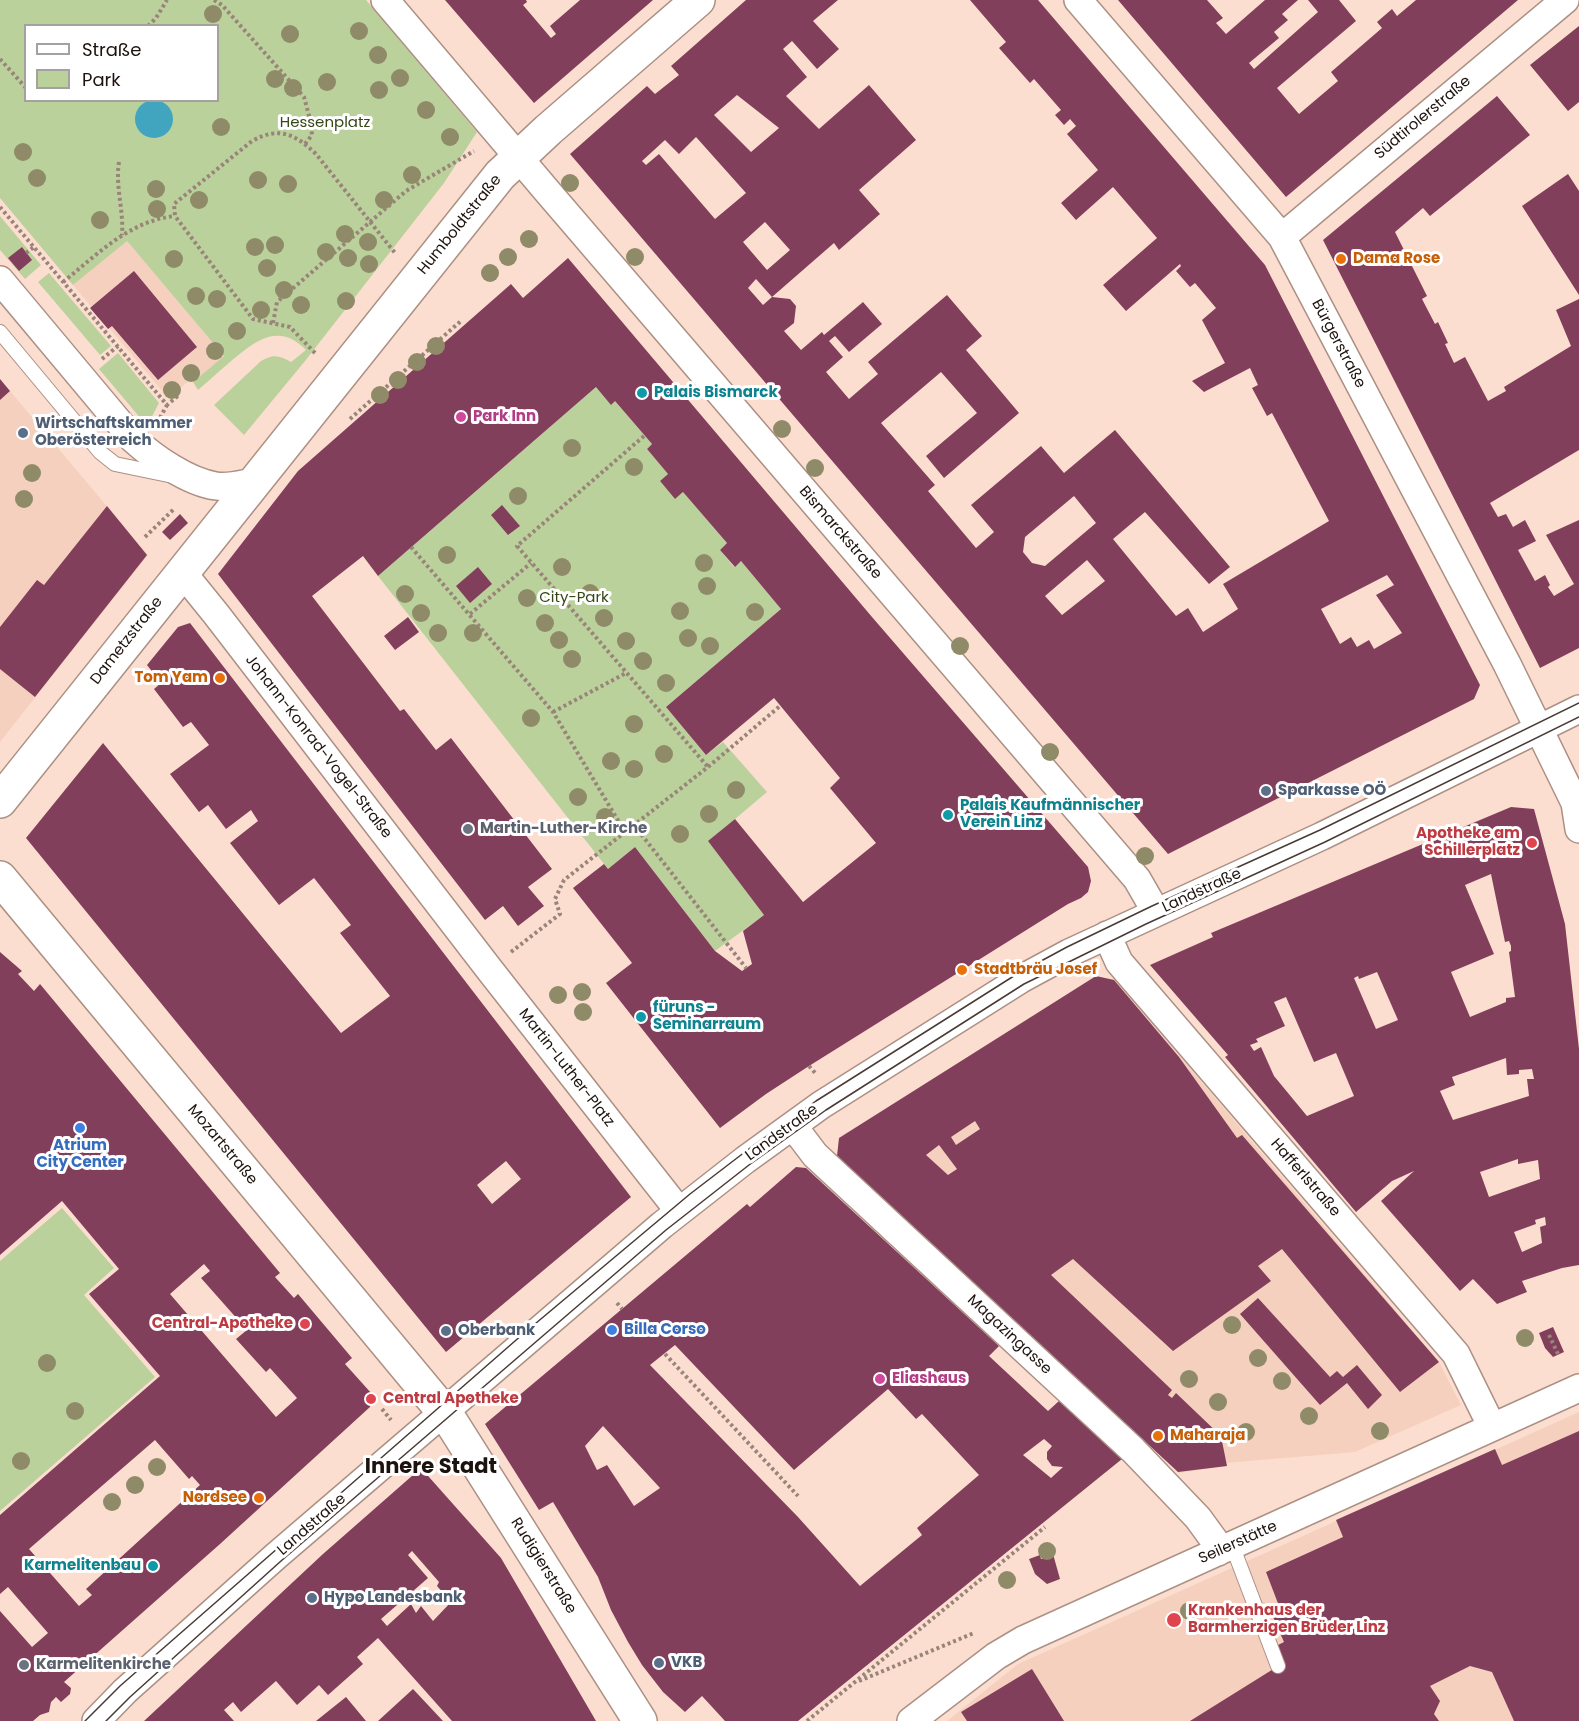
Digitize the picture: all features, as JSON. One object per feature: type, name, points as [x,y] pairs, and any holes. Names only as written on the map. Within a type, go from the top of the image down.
[{"type":"main road","name":"Humboldtstraße","points":[[254,482],[500,175],[698,0]]},
{"type":"main road","name":"Dametzstraße","points":[[0,801],[254,482]]},
{"type":"main road","name":"Mozartstraße","points":[[0,878],[444,1412]]},
{"type":"main road","name":"Rudigierstraße","points":[[444,1412],[640,1721]]},
{"type":"street","points":[[385,0],[518,158]]},
{"type":"street","name":"Bürgerstraße","points":[[1078,0],[1282,237],[1507,664],[1575,803],[1579,829]]},
{"type":"street","name":"Südtirolerstraße","points":[[1282,237],[1565,0]]},
{"type":"street","name":"Bismarckstraße","points":[[518,158],[1137,879],[1155,912]]},
{"type":"street","points":[[0,280],[133,439],[167,465],[199,481],[217,486],[236,486],[254,482]]},
{"type":"street","name":"Johann-Konrad-Vogel-Straße","points":[[182,572],[454,924]]},
{"type":"street","name":"Landstraße","points":[[96,1721],[125,1691],[267,1564],[679,1211],[820,1105],[1021,979],[1155,912],[1322,836],[1579,709]]},
{"type":"street","name":"Martin-Luther-Platz","points":[[454,924],[679,1211]]},
{"type":"street","name":"Hafferlstraße","points":[[1107,935],[1119,962],[1456,1354],[1492,1427]]},
{"type":"street","name":"Magazingasse","points":[[793,1125],[815,1155],[1133,1450],[1198,1518],[1214,1540],[1225,1549]]},
{"type":"street","name":"Seilerstätte","points":[[911,1721],[996,1656],[1023,1640],[1579,1388]]},
{"type":"lane","points":[[0,294],[118,437],[142,471]]},
{"type":"lane","points":[[0,332],[100,452],[115,464],[199,481]]},
{"type":"lane","points":[[1225,1549],[1278,1666]]},
{"type":"path","points":[[150,24],[166,0]]},
{"type":"path","points":[[214,0],[222,5],[304,97],[312,135],[305,144]]},
{"type":"path","points":[[0,59],[24,86]]},
{"type":"path","points":[[315,353],[290,327],[253,319],[175,216],[174,204],[252,141],[265,134],[278,133],[293,137],[316,154],[395,253]]},
{"type":"path","points":[[273,323],[277,302],[406,191],[478,149]]},
{"type":"path","points":[[119,162],[117,171],[123,218],[122,236]]},
{"type":"path","points":[[0,207],[167,405]]},
{"type":"path","points":[[63,282],[122,236],[145,222],[175,216]]},
{"type":"path","points":[[26,253],[34,247]]},
{"type":"path","points":[[153,431],[167,405],[179,395]]},
{"type":"path","points":[[644,436],[517,546],[708,767]]},
{"type":"path","points":[[145,537],[175,508]]},
{"type":"path","points":[[411,547],[554,712],[625,832]]},
{"type":"path","points":[[470,614],[531,563]]},
{"type":"path","points":[[554,712],[626,673]]},
{"type":"path","points":[[489,969],[560,914],[555,900],[564,880],[708,767],[780,706]]},
{"type":"path","points":[[634,825],[746,968]]},
{"type":"path","points":[[1549,1335],[1558,1354]]},
{"type":"path","points":[[664,1354],[798,1496]]},
{"type":"path","points":[[807,1721],[1045,1527]]},
{"type":"path","points":[[853,1683],[982,1630]]},
{"type":"shaded area","points":[[126,240],[224,356],[193,382],[190,380],[168,398],[73,285]]},
{"type":"shaded area","points":[[0,379],[148,555],[0,742]]},
{"type":"shaded area","points":[[1096,976],[1115,980],[1439,1362],[1461,1405],[1355,1452],[1226,1463],[1227,1466],[1179,1473],[837,1156],[839,1138]]},
{"type":"shaded area","points":[[1579,1412],[1579,1721],[947,1721],[1018,1664]]},
{"type":"green space","name":"Hessenplatz","points":[[0,0],[366,0],[477,132],[444,183],[244,435],[214,405],[261,361],[276,356],[291,362],[306,350],[296,341],[276,336],[257,342],[198,390],[193,382],[224,356],[127,241],[73,285],[0,198]]},
{"type":"green space","points":[[0,216],[41,265],[25,279],[0,250]]},
{"type":"green space","points":[[49,273],[111,346],[100,355],[38,282]]},
{"type":"green space","points":[[118,353],[159,403],[147,426],[99,369]]},
{"type":"green space","name":"City-Park","points":[[596,387],[615,401],[652,444],[647,449],[668,474],[660,481],[675,499],[683,492],[727,543],[720,550],[734,567],[741,561],[781,609],[666,707],[706,755],[723,742],[767,792],[709,841],[764,915],[715,951],[635,847],[608,869],[378,576]]},
{"type":"green space","points":[[62,1208],[114,1268],[84,1295],[155,1377],[0,1511],[0,1261]]},
{"type":"water","points":[[145,102],[163,102],[168,105],[172,112],[172,126],[168,133],[161,137],[147,137],[140,133],[136,126],[136,112],[140,105]]},
{"type":"building","points":[[445,0],[526,0],[527,2],[523,5],[551,38],[556,34],[550,26],[580,0],[653,0],[534,103]]},
{"type":"building","points":[[746,0],[838,0],[813,21],[839,49],[817,69],[792,41],[783,49],[807,77],[786,96],[819,129],[869,85],[916,140],[859,190],[880,214],[839,250],[834,243],[772,297],[790,299],[796,306],[794,323],[784,331],[801,350],[822,332],[824,335],[863,302],[882,324],[849,352],[835,336],[829,341],[843,357],[826,372],[849,399],[878,374],[868,362],[947,295],[982,336],[966,350],[1019,413],[944,478],[926,456],[977,413],[941,372],[881,423],[935,485],[928,491],[976,548],[994,532],[971,505],[1041,446],[1064,473],[1115,430],[1230,567],[1209,584],[1145,512],[1113,539],[1176,616],[1188,608],[1203,632],[1238,609],[1223,584],[1329,521],[1272,413],[1267,416],[1252,388],[1258,385],[1250,368],[1204,392],[1192,381],[1225,363],[1202,320],[1216,308],[1195,283],[1190,287],[1176,271],[1181,266],[1180,264],[1126,311],[1103,285],[1157,238],[1113,187],[1076,220],[1061,203],[1098,170],[1067,134],[1076,126],[1070,119],[1064,125],[1055,115],[1061,110],[1034,79],[1030,83],[999,48],[1006,42],[970,0],[1038,0],[1265,265],[1480,685],[1474,699],[1168,854],[570,154],[647,86],[655,94],[679,75],[671,66]],"holes":[[[737,95],[779,128],[751,152],[714,115]],[[696,137],[746,193],[715,219],[659,154],[646,165],[642,161],[665,140],[679,154]],[[765,222],[790,250],[767,270],[743,242]],[[756,279],[772,297],[763,305],[748,288]],[[1074,496],[1096,523],[1045,566],[1032,563],[1023,552],[1025,537]],[[1087,560],[1105,581],[1062,615],[1045,596]],[[1387,575],[1394,585],[1376,595],[1402,633],[1374,649],[1369,640],[1357,647],[1351,637],[1340,644],[1321,609]]]},
{"type":"building","points":[[1118,0],[1207,0],[1223,18],[1216,23],[1226,34],[1265,0],[1298,0],[1282,14],[1288,20],[1274,32],[1279,38],[1249,63],[1254,69],[1318,12],[1308,0],[1339,0],[1356,21],[1277,88],[1299,114],[1338,81],[1331,72],[1382,28],[1377,22],[1392,9],[1397,16],[1416,0],[1518,0],[1286,197]]},
{"type":"building","points":[[1579,26],[1579,102],[1568,111],[1530,65]]},
{"type":"building","points":[[1497,96],[1530,135],[1430,216],[1423,208],[1395,232],[1427,296],[1422,299],[1435,324],[1438,322],[1454,363],[1465,357],[1488,401],[1506,391],[1504,387],[1571,346],[1556,310],[1579,299],[1579,450],[1490,503],[1498,517],[1506,514],[1513,527],[1525,520],[1536,541],[1518,550],[1535,581],[1545,575],[1550,585],[1548,587],[1554,596],[1574,584],[1546,535],[1579,520],[1579,648],[1540,668],[1323,240]]},
{"type":"building","points":[[1568,174],[1579,191],[1579,295],[1522,206]]},
{"type":"building","points":[[22,247],[32,260],[19,271],[8,258]]},
{"type":"building","points":[[568,258],[872,617],[1088,867],[1091,881],[1088,892],[1081,898],[809,1066],[720,1128],[606,983],[632,963],[573,888],[604,864],[608,869],[635,847],[715,951],[742,971],[752,964],[743,931],[764,915],[708,841],[735,819],[803,902],[876,843],[830,788],[840,778],[774,698],[706,755],[666,707],[781,609],[741,561],[735,567],[720,550],[727,543],[683,492],[675,499],[660,481],[668,474],[647,449],[652,444],[615,401],[611,405],[596,387],[378,576],[363,556],[312,596],[400,711],[404,709],[436,750],[451,738],[552,869],[528,887],[544,906],[518,926],[503,906],[485,920],[218,574],[298,471],[511,284],[523,298]]},
{"type":"building","points":[[134,271],[197,347],[158,380],[112,326],[108,329],[90,308]]},
{"type":"building","points":[[0,379],[10,391],[0,400]]},
{"type":"building","points":[[502,505],[520,526],[508,535],[491,515]]},
{"type":"building","points":[[107,506],[147,555],[35,697],[0,669],[0,627],[37,580],[44,585]]},
{"type":"building","points":[[180,514],[188,523],[170,540],[162,532]]},
{"type":"building","points":[[478,567],[492,584],[470,603],[456,586]]},
{"type":"building","points":[[408,617],[419,632],[395,650],[384,636]]},
{"type":"building","points":[[190,623],[631,1197],[446,1352],[26,838],[103,743],[341,1033],[390,996],[340,933],[351,925],[314,878],[279,905],[230,843],[258,821],[251,810],[226,829],[208,805],[199,812],[170,774],[209,745],[191,722],[183,727],[154,689],[161,683],[147,665],[178,627]],"holes":[[[506,1161],[521,1179],[492,1204],[477,1185]]]},
{"type":"building","points":[[1511,807],[1534,809],[1565,924],[1579,1049],[1579,1265],[1522,1281],[1527,1292],[1497,1304],[1473,1279],[1460,1291],[1381,1201],[1414,1171],[1392,1181],[1356,1212],[1225,1057],[1228,1055],[1150,965],[1213,937],[1211,933]],"holes":[[[1491,874],[1505,942],[1509,941],[1511,946],[1509,952],[1515,997],[1506,998],[1506,1002],[1470,1017],[1451,972],[1494,954],[1465,885]],[[1377,972],[1398,1020],[1376,1029],[1354,978],[1358,976],[1359,979]],[[1286,997],[1314,1062],[1336,1053],[1354,1096],[1307,1116],[1274,1076],[1261,1047],[1254,1051],[1250,1045],[1258,1042],[1256,1039],[1285,1026],[1274,1002]],[[1506,1058],[1507,1075],[1519,1074],[1519,1070],[1532,1069],[1534,1079],[1527,1079],[1529,1096],[1453,1120],[1440,1091],[1455,1085],[1452,1077]],[[1518,1159],[1518,1164],[1538,1160],[1540,1179],[1489,1197],[1480,1172]],[[1545,1217],[1546,1225],[1540,1227],[1542,1243],[1522,1252],[1514,1232],[1536,1224],[1535,1220]]]},
{"type":"building","points":[[0,952],[22,971],[18,974],[34,991],[40,984],[280,1273],[275,1277],[294,1298],[298,1294],[352,1358],[345,1364],[372,1394],[370,1407],[64,1682],[71,1688],[70,1694],[61,1702],[56,1697],[51,1702],[49,1712],[33,1721],[0,1721],[0,1611],[32,1647],[48,1633],[8,1587],[0,1594],[0,1515],[160,1376],[89,1294],[119,1269],[62,1201],[0,1255]],"holes":[[[204,1264],[210,1271],[201,1278],[247,1330],[236,1339],[266,1372],[270,1368],[297,1398],[276,1417],[170,1294]],[[155,1440],[189,1479],[192,1476],[200,1485],[86,1589],[92,1595],[79,1606],[29,1549]]]},
{"type":"building","points":[[1096,976],[1114,980],[1179,1057],[1237,1138],[1242,1135],[1439,1362],[1400,1392],[1282,1249],[1258,1266],[1271,1281],[1173,1351],[1073,1259],[1051,1275],[1172,1390],[1168,1395],[1172,1398],[1176,1393],[1221,1436],[1227,1466],[1178,1472],[837,1156],[839,1138]],"holes":[[[975,1121],[980,1129],[956,1145],[951,1137]],[[939,1145],[957,1169],[948,1175],[926,1155]]]},
{"type":"building","points":[[796,1167],[806,1168],[999,1346],[989,1356],[1048,1411],[1059,1401],[1122,1459],[798,1721],[725,1721],[702,1696],[685,1712],[663,1692],[628,1642],[611,1610],[598,1577],[553,1502],[539,1510],[485,1424],[747,1204],[750,1207]],"holes":[[[675,1345],[794,1470],[888,1389],[916,1419],[922,1414],[979,1475],[917,1528],[922,1535],[860,1586],[798,1517],[650,1365]],[[603,1426],[660,1488],[634,1506],[607,1465],[597,1470],[585,1446]],[[1044,1439],[1052,1446],[1047,1452],[1047,1459],[1052,1466],[1063,1467],[1051,1478],[1023,1455]]]},
{"type":"building","points":[[1258,1298],[1330,1377],[1337,1371],[1343,1377],[1357,1365],[1382,1395],[1368,1409],[1347,1383],[1320,1405],[1240,1314]]},
{"type":"building","points":[[1553,1327],[1564,1352],[1553,1357],[1545,1348],[1539,1333]]},
{"type":"building","points":[[1579,1431],[1579,1721],[1514,1721],[1492,1672],[1470,1666],[1430,1686],[1440,1701],[1434,1714],[1439,1721],[1190,1721],[1283,1663],[1276,1646],[1284,1642],[1270,1610],[1279,1606],[1266,1572],[1343,1537],[1336,1520],[1495,1449],[1502,1465]]},
{"type":"building","points":[[421,1468],[501,1558],[596,1721],[452,1721],[378,1638],[357,1657],[363,1664],[328,1695],[319,1685],[297,1705],[276,1681],[241,1712],[233,1702],[224,1710],[234,1721],[144,1721],[323,1554]],"holes":[[[412,1551],[439,1582],[437,1586],[451,1602],[433,1621],[421,1606],[416,1613],[411,1604],[387,1626],[381,1619],[428,1578],[408,1555]]]},
{"type":"building","points":[[1053,1554],[1060,1579],[1047,1584],[1035,1574],[1029,1559],[1040,1555],[1041,1559]]},
{"type":"building","points":[[1032,1669],[1064,1721],[967,1721],[961,1712]]},
{"type":"building","points":[[413,1689],[443,1721],[378,1721]]},
{"type":"building","points":[[346,1697],[366,1721],[316,1721]]},
{"type":"tram line","points":[[85,1721],[120,1686],[523,1334],[690,1194],[816,1101],[1017,974],[1067,947],[1320,830],[1579,703]]},
{"type":"tram line","points":[[106,1721],[281,1561],[666,1230],[749,1165],[826,1110],[1024,984],[1146,924],[1325,842],[1579,717]]},
{"type":"place","name":"Dama Rose","points":[[1341,259]]},
{"type":"place","name":"Palais Bismarck","points":[[642,393]]},
{"type":"place","name":"Park Inn","points":[[461,417]]},
{"type":"place","name":"Wirtschaftskammer Oberösterreich","points":[[23,433]]},
{"type":"place","name":"Tom Yam","points":[[220,678]]},
{"type":"place","name":"Sparkasse OÖ","points":[[1266,791]]},
{"type":"place","name":"Palais Kaufmännischer Verein Linz","points":[[948,815]]},
{"type":"place","name":"Martin-Luther-Kirche","points":[[468,829]]},
{"type":"place","name":"Apotheke am Schillerplatz","points":[[1532,843]]},
{"type":"place","name":"Stadtbräu Josef","points":[[962,970]]},
{"type":"place","name":"füruns - Seminarraum","points":[[641,1017]]},
{"type":"place","name":"Atrium City Center","points":[[80,1128]]},
{"type":"place","name":"Central-Apotheke","points":[[305,1324]]},
{"type":"place","name":"Billa Corso","points":[[612,1330]]},
{"type":"place","name":"Oberbank","points":[[446,1331]]},
{"type":"place","name":"Eliashaus","points":[[880,1379]]},
{"type":"place","name":"Central Apotheke","points":[[371,1399]]},
{"type":"place","name":"Maharaja","points":[[1158,1436]]},
{"type":"place","name":"Nordsee","points":[[259,1498]]},
{"type":"place","name":"Karmelitenbau","points":[[153,1566]]},
{"type":"place","name":"Hypo Landesbank","points":[[312,1598]]},
{"type":"place","name":"Krankenhaus der Barmherzigen Brüder Linz","points":[[1174,1620]]},
{"type":"place","name":"VKB","points":[[659,1663]]},
{"type":"place","name":"Karmelitenkirche","points":[[24,1665]]},
{"type":"district","name":"Innere Stadt","points":[[431,1468]]}]
